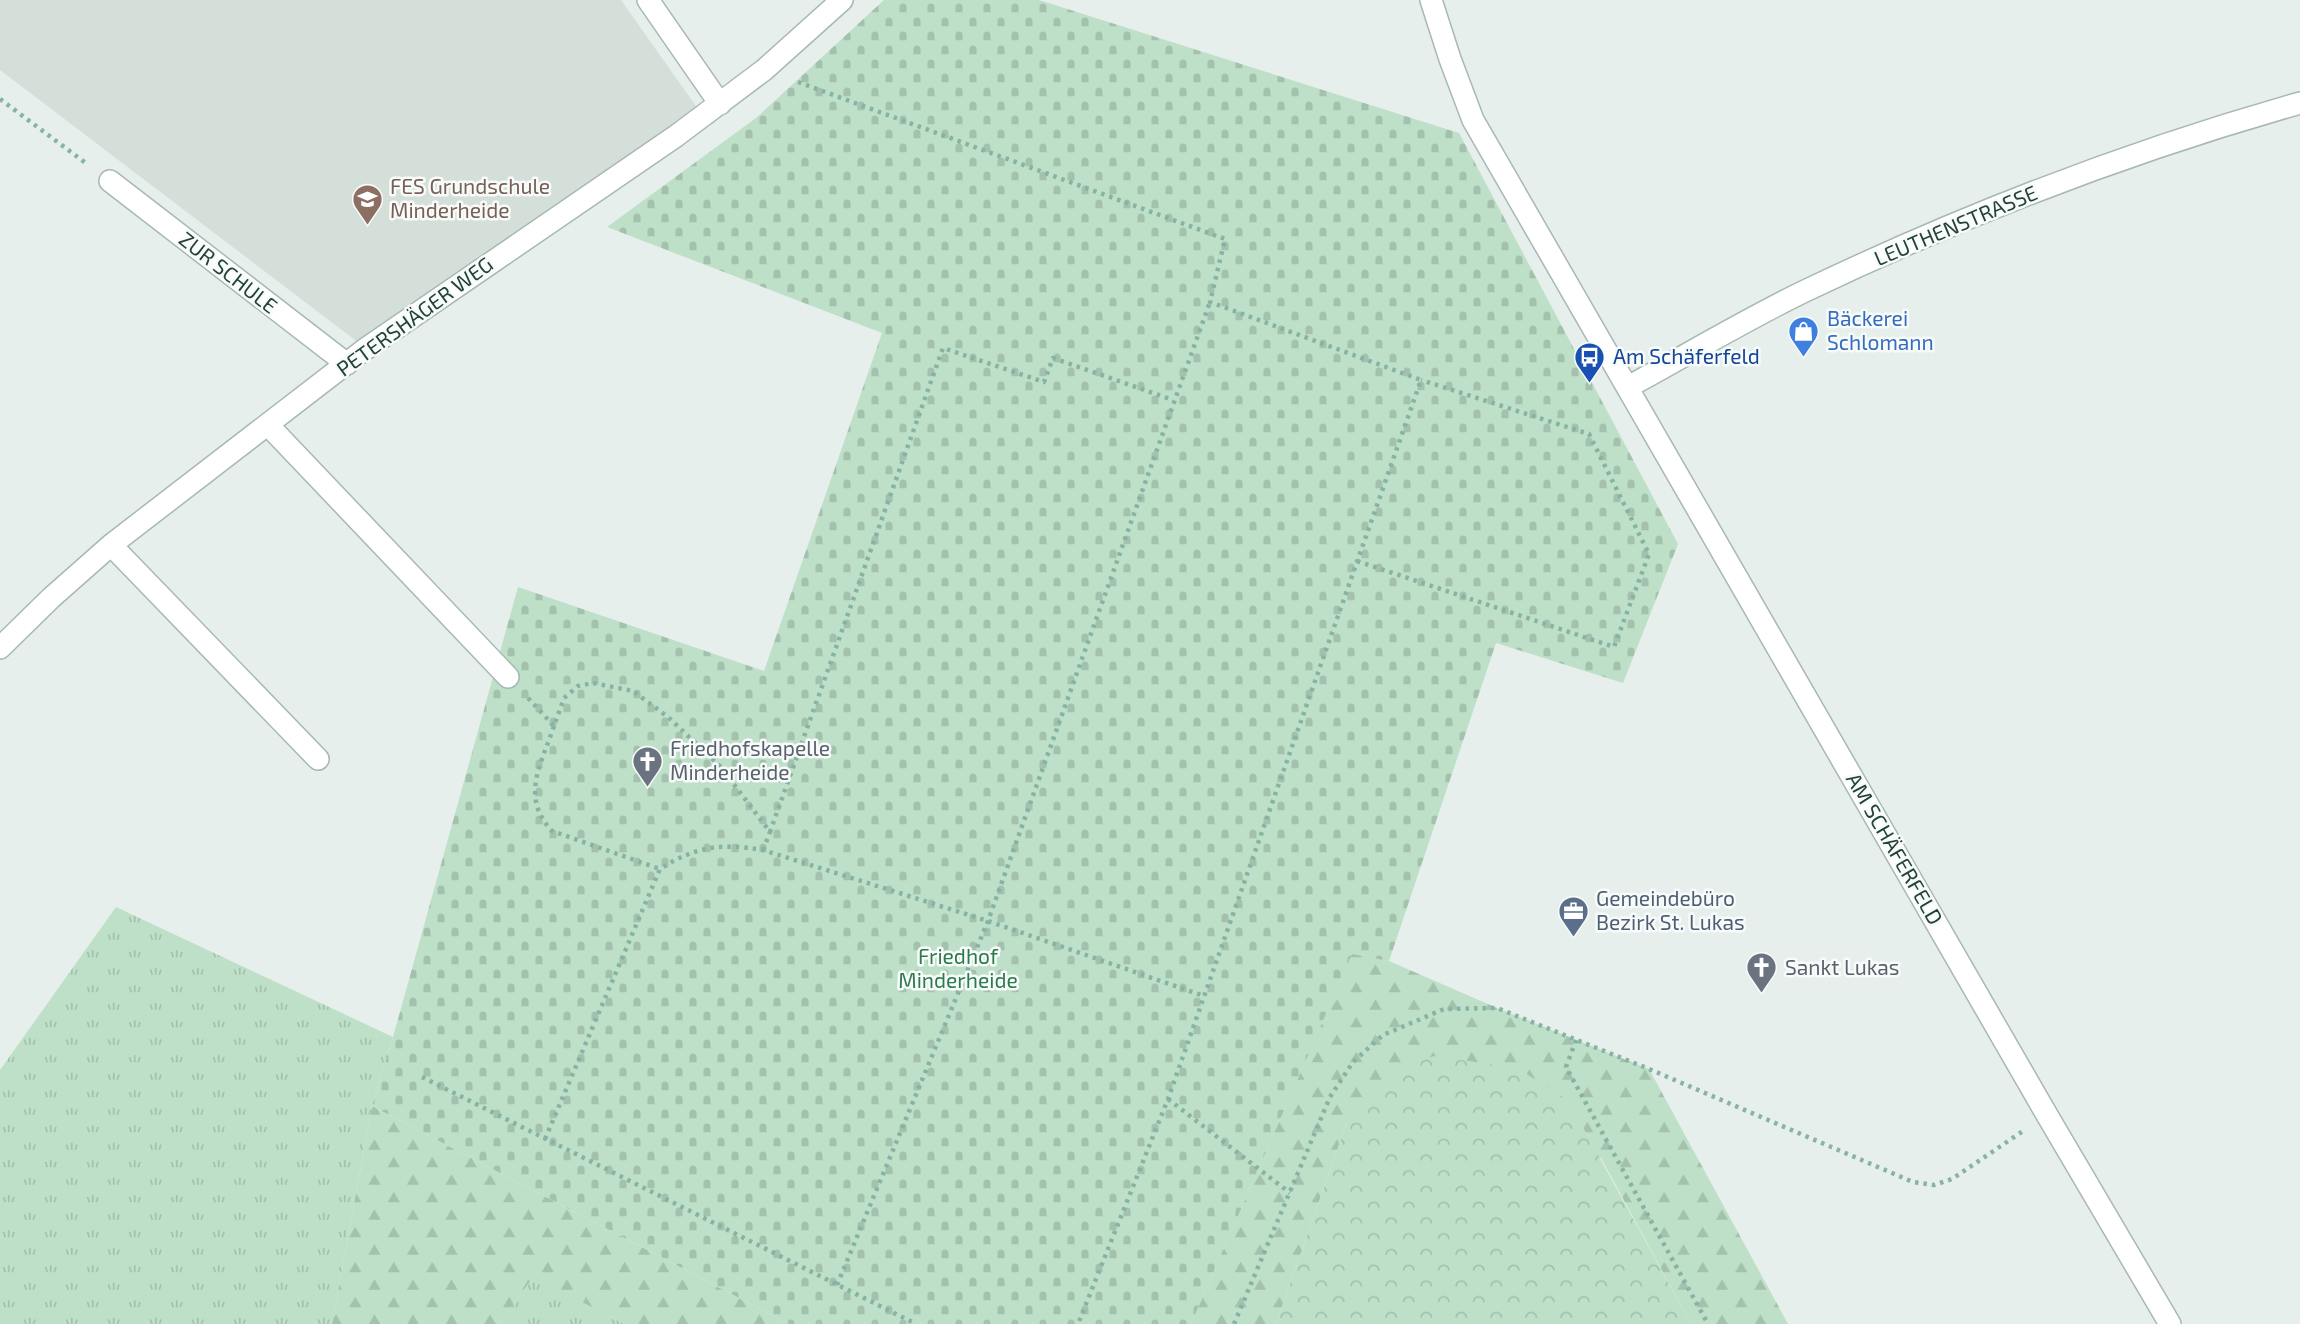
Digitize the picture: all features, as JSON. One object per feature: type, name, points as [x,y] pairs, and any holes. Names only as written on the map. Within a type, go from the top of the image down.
[{"type":"street","points":[[648,0],[720,104]]},
{"type":"street","name":"PETERSHÄGER WEG","points":[[0,648],[111,545],[347,364],[720,104],[764,70],[842,0]]},
{"type":"street","name":"AM SCHÄFERFELD","points":[[1431,0],[1473,120],[2047,1115],[2171,1324]]},
{"type":"street","name":"LEUTHENSTRASSE","points":[[1628,387],[1804,292],[1919,240],[2055,183],[2164,144],[2300,103]]},
{"type":"street","name":"ZUR SCHULE","points":[[110,181],[347,364]]},
{"type":"street","points":[[268,425],[508,677]]},
{"type":"street","points":[[111,545],[318,759]]},
{"type":"path","points":[[764,70],[1226,239],[1210,302],[988,921],[837,1285]]},
{"type":"path","points":[[0,99],[110,181]]},
{"type":"path","points":[[1210,302],[1421,380],[1589,434],[1650,554],[1614,647],[1357,561]]},
{"type":"path","points":[[763,850],[943,348],[1044,382],[1053,358],[1173,400]]},
{"type":"path","points":[[1078,1324],[1168,1099],[1421,380]]},
{"type":"path","points":[[508,677],[554,726]]},
{"type":"path","points":[[660,869],[552,831],[542,820],[536,807],[534,790],[554,726],[564,698],[578,686],[593,683],[632,691],[668,717],[720,766],[770,832]]},
{"type":"path","points":[[545,1139],[660,869],[677,858],[709,846],[736,845],[763,850],[988,921],[1204,996]]},
{"type":"path","points":[[1234,1324],[1330,1097],[1353,1062],[1383,1035],[1444,1009],[1496,1008],[1650,1069],[1913,1182],[1934,1185],[1952,1179],[2047,1115]]},
{"type":"path","points":[[1576,1040],[1566,1067],[1708,1324]]},
{"type":"path","points":[[422,1077],[916,1324]]},
{"type":"path","points":[[1168,1099],[1290,1194]]},
{"type":"shaded area","name":"FES Grundschule Minderheide","points":[[0,0],[621,0],[698,109],[359,343],[0,70]]},
{"type":"green space","name":"Friedhof Minderheide","points":[[884,0],[1039,0],[1459,133],[1678,544],[1623,683],[1496,643],[1389,961],[1352,954],[1191,1324],[789,1324],[372,1106],[518,587],[764,671],[882,333],[607,227],[756,118]]},
{"type":"green space","points":[[116,907],[393,1037],[372,1106],[332,1324],[0,1324],[0,1070]]},
{"type":"green space","points":[[1352,953],[1389,961],[1649,1069],[1788,1324],[1691,1324],[1601,1158],[1347,1122],[1276,1324],[1191,1324]]},
{"type":"green space","points":[[1434,1056],[1517,1068],[1568,1100],[1691,1324],[1276,1324],[1347,1122],[1390,1073]]},
{"type":"green space","points":[[372,1106],[789,1324],[625,1324],[533,1277],[499,1324],[332,1324]]},
{"type":"green space","points":[[533,1276],[625,1324],[499,1324]]},
{"type":"place","name":"FES Grundschule Minderheide","points":[[367,226]]},
{"type":"place","name":"Bäckerei Schlomann","points":[[1804,358]]},
{"type":"place","name":"Am Schäferfeld","points":[[1590,384]]},
{"type":"place","name":"Friedhofskapelle Minderheide","points":[[647,788]]},
{"type":"place","name":"Gemeindebüro Bezirk St. Lukas","points":[[1573,938]]},
{"type":"place","name":"Sankt Lukas","points":[[1762,995]]}]
